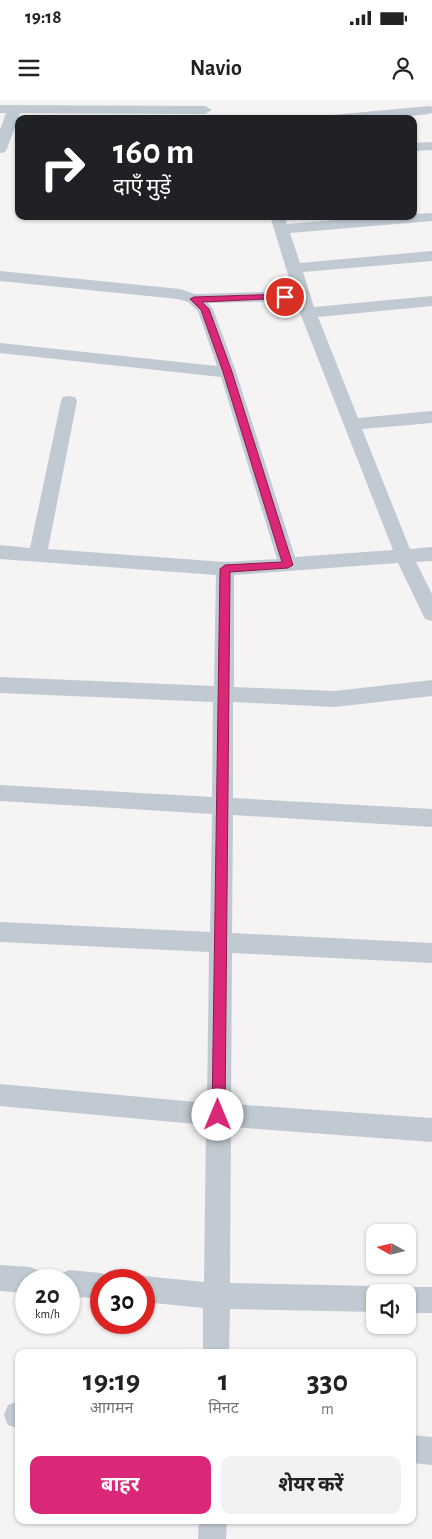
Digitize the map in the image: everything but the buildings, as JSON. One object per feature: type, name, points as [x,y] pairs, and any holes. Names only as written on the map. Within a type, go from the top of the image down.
[{"type":"street","points":[[367,115],[428,108]]},
{"type":"street","points":[[0,109],[205,110]]},
{"type":"street","points":[[15,109],[0,149],[15,149]]},
{"type":"street","points":[[417,147],[432,146]]},
{"type":"street","points":[[417,217],[432,217]]},
{"type":"street","points":[[341,220],[280,223],[308,313],[354,424],[404,556],[432,614]]},
{"type":"street","points":[[293,268],[432,256]]},
{"type":"street","points":[[0,276],[180,294],[194,299],[303,296]]},
{"type":"street","points":[[194,299],[205,309],[228,372],[288,565]]},
{"type":"street","points":[[308,313],[432,300]]},
{"type":"street","points":[[0,348],[228,372]]},
{"type":"street","points":[[37,556],[69,402]]},
{"type":"street","points":[[354,424],[432,417]]},
{"type":"street","points":[[0,552],[225,569],[432,554]]},
{"type":"street","points":[[216,1349],[218,1296],[219,943],[223,804],[222,696],[225,569]]},
{"type":"street","points":[[0,685],[222,696],[334,699],[432,688]]},
{"type":"street","points":[[0,793],[223,804],[432,818]]},
{"type":"street","points":[[0,932],[432,953]]},
{"type":"street","points":[[0,1095],[218,1115],[432,1130]]},
{"type":"street","points":[[0,1278],[15,1279]]},
{"type":"street","points":[[155,1290],[218,1296],[366,1299]]},
{"type":"street","points":[[416,1300],[432,1300]]},
{"type":"street","points":[[416,1450],[432,1451]]},
{"type":"street","points":[[212,1539],[213,1524]]},
{"type":"route","points":[[218,1115],[225,569],[288,565],[228,372],[205,309],[194,299],[285,297]]}]
